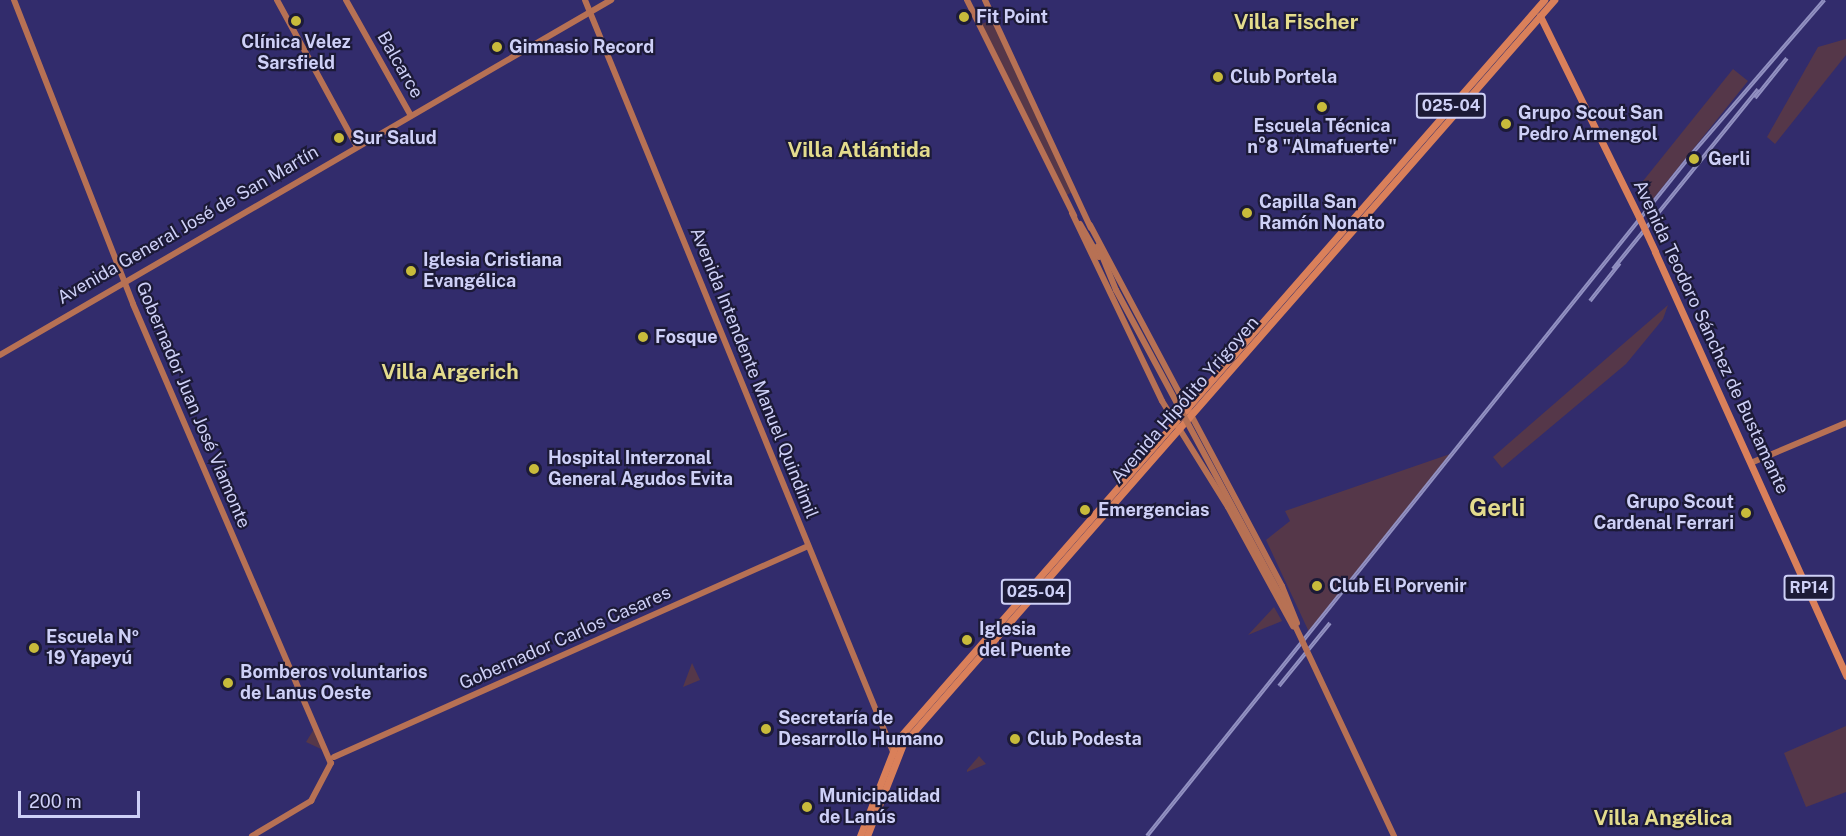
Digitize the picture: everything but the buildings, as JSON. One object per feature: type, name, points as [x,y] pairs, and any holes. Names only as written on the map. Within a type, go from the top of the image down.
[{"type":"main road","name":"Gobernador Juan José Viamonte","points":[[14,0],[123,279],[330,757]]},
{"type":"main road","points":[[277,0],[356,145]]},
{"type":"main road","name":"Balcarce","points":[[346,0],[410,114]]},
{"type":"main road","name":"Avenida Intendente Manuel Quindimil","points":[[585,0],[895,757]]},
{"type":"main road","name":"Avenida General José de San Martín","points":[[0,355],[123,279],[589,10],[611,0]]},
{"type":"main road","points":[[968,0],[1176,425],[1215,485],[1302,642]]},
{"type":"main road","points":[[985,0],[1090,225],[1187,414],[1284,589],[1302,642]]},
{"type":"main road","name":"Avenida Hipólito Yrigoyen","points":[[1538,13],[1544,0]]},
{"type":"main road","name":"Avenida Hipólito Yrigoyen","points":[[860,836],[892,748],[1538,13],[1554,0]]},
{"type":"main road","name":"Avenida Teodoro Sánchez de Bustamante","points":[[1538,13],[1639,217],[1754,462],[1846,676]]},
{"type":"main road","points":[[1072,213],[1109,276],[1302,642],[1394,836]]},
{"type":"main road","points":[[1090,225],[1109,276]]},
{"type":"main road","points":[[1754,462],[1846,423]]},
{"type":"main road","name":"Avenida Hipólito Yrigoyen","points":[[867,836],[895,757],[1176,425]]},
{"type":"main road","name":"Gobernador Carlos Casares","points":[[330,757],[808,546]]},
{"type":"main road","points":[[252,836],[311,801],[330,757]]},
{"type":"shaded area","points":[[994,19],[1069,174],[1075,190],[1064,197],[979,25]]},
{"type":"shaded area","points":[[1846,39],[1846,55],[1775,144],[1767,137],[1818,47]]},
{"type":"shaded area","points":[[1733,69],[1748,81],[1649,204],[1639,186]]},
{"type":"shaded area","points":[[1668,305],[1663,319],[1626,364],[1502,468],[1493,457]]},
{"type":"shaded area","name":"Club El Porvenir","points":[[1453,453],[1309,632],[1266,540],[1290,521],[1285,511]]},
{"type":"shaded area","points":[[1274,607],[1282,621],[1248,635]]},
{"type":"shaded area","points":[[692,663],[700,680],[683,687]]},
{"type":"shaded area","points":[[1846,726],[1846,792],[1806,807],[1784,753]]},
{"type":"shaded area","points":[[314,729],[321,746],[321,749],[306,742]]},
{"type":"shaded area","points":[[979,756],[986,764],[967,772],[967,770]]},
{"type":"railway","points":[[1147,836],[1690,156],[1824,0]]},
{"type":"railway","points":[[1755,98],[1787,58]]},
{"type":"railway","points":[[1613,269],[1758,89]]},
{"type":"railway","points":[[1590,301],[1620,263]]},
{"type":"railway","points":[[1279,686],[1330,623]]},
{"type":"place","name":"Fit Point","points":[[964,17]]},
{"type":"place","name":"Clínica Velez Sarsfield","points":[[296,21]]},
{"type":"place","name":"Gimnasio Record","points":[[497,47]]},
{"type":"place","name":"Club Portela","points":[[1218,77]]},
{"type":"place","name":"Escuela Técnica n°8 \"Almafuerte\"","points":[[1322,107]]},
{"type":"place","name":"Grupo Scout San Pedro Armengol","points":[[1506,124]]},
{"type":"place","name":"Sur Salud","points":[[339,138]]},
{"type":"place","name":"Gerli","points":[[1694,159]]},
{"type":"place","name":"Capilla San Ramón Nonato","points":[[1247,213]]},
{"type":"place","name":"Iglesia Cristiana Evangélica","points":[[411,271]]},
{"type":"place","name":"Fosque","points":[[643,337]]},
{"type":"place","name":"Hospital Interzonal General Agudos Evita","points":[[534,469]]},
{"type":"place","name":"Emergencias","points":[[1085,510]]},
{"type":"place","name":"Grupo Scout Cardenal Ferrari","points":[[1746,513]]},
{"type":"place","name":"Club El Porvenir","points":[[1317,586]]},
{"type":"place","name":"Iglesia del Puente","points":[[967,640]]},
{"type":"place","name":"Escuela Nº 19 Yapeyú","points":[[34,648]]},
{"type":"place","name":"Bomberos voluntarios de Lanus Oeste","points":[[228,683]]},
{"type":"place","name":"Secretaría de Desarrollo Humano","points":[[766,729]]},
{"type":"place","name":"Club Podesta","points":[[1015,739]]},
{"type":"place","name":"Municipalidad de Lanús","points":[[807,807]]},
{"type":"district","name":"Villa Fischer","points":[[1296,22]]},
{"type":"district","name":"Villa Atlántida","points":[[859,150]]},
{"type":"district","name":"Villa Argerich","points":[[450,372]]},
{"type":"district","name":"Gerli","points":[[1497,508]]},
{"type":"district","name":"Villa Angélica","points":[[1663,818]]}]
